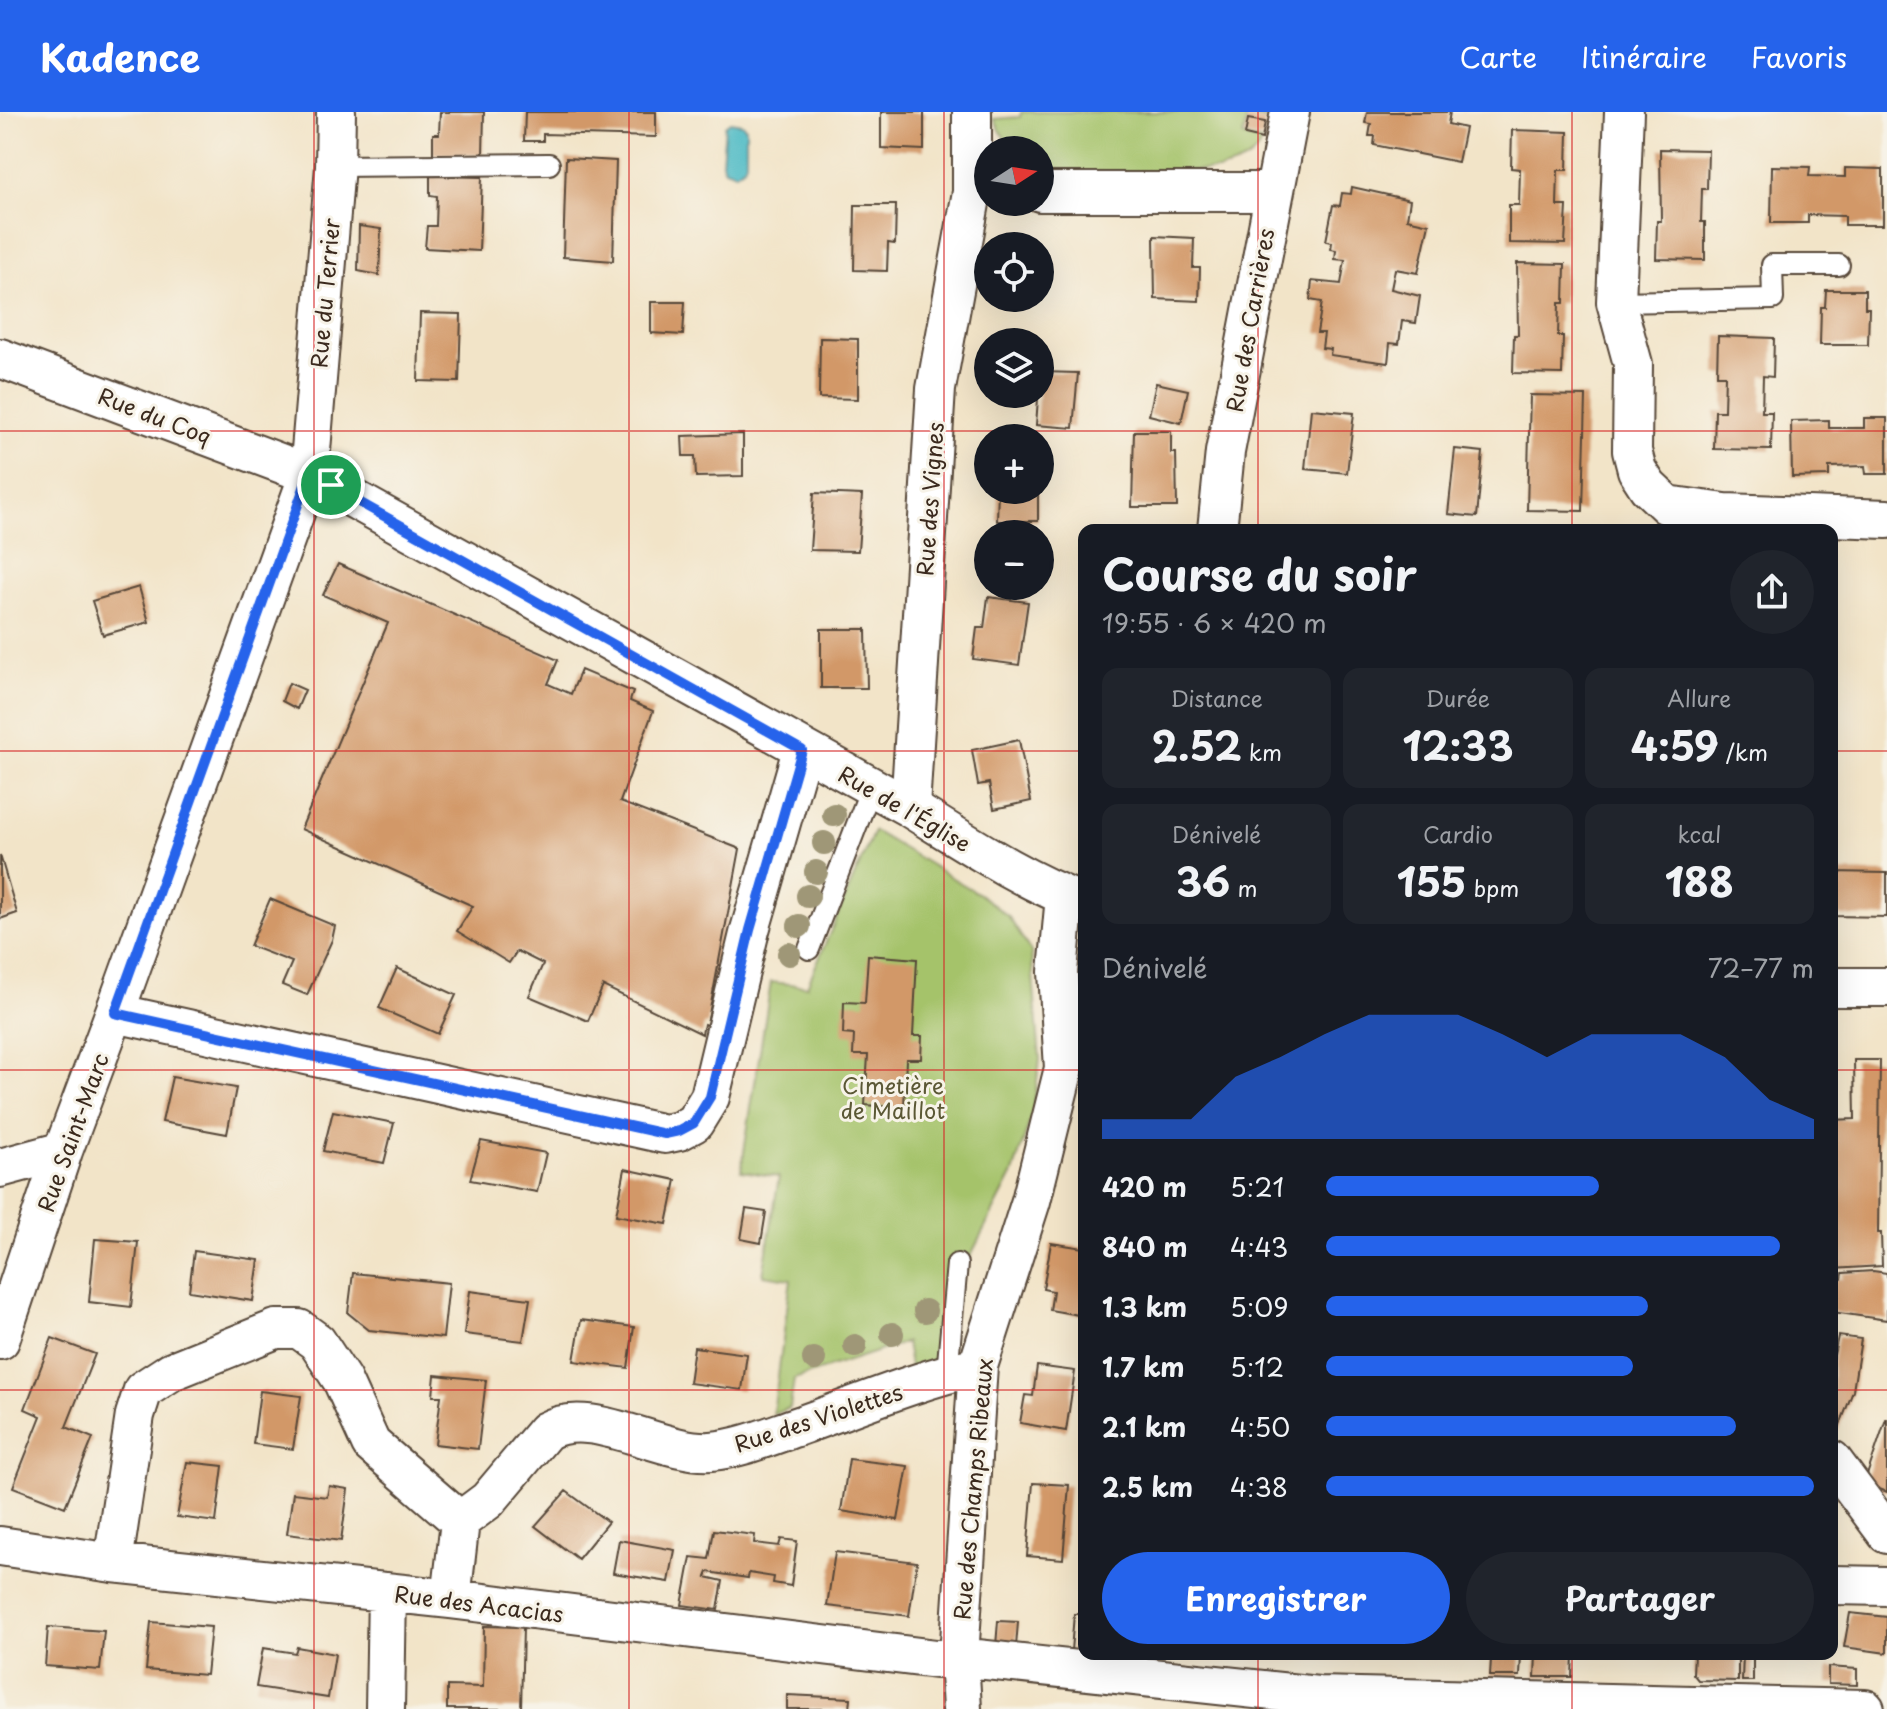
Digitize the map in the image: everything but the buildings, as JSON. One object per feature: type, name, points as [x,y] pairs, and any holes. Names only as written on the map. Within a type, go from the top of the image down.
[{"type":"street","name":"Rue du Terrier","points":[[309,474],[335,166],[336,112]]},
{"type":"street","name":"Rue des Vignes","points":[[972,112],[974,136]]},
{"type":"street","name":"Rue des Carrières","points":[[1218,524],[1225,452],[1290,112]]},
{"type":"street","points":[[1624,112],[1616,302],[1633,364],[1632,451],[1637,470],[1648,487],[1667,505],[1725,513],[1887,519]]},
{"type":"street","points":[[1054,192],[1273,192]]},
{"type":"street","name":"Rue des Vignes","points":[[910,808],[936,389],[975,216]]},
{"type":"street","name":"Rue du Coq","points":[[0,358],[309,474]]},
{"type":"street","name":"Rue de l'Église","points":[[309,474],[910,808],[980,851],[1075,900]]},
{"type":"street","name":"Rue Saint-Marc","points":[[0,1340],[63,1151],[309,474]]},
{"type":"street","points":[[115,1013],[665,1134],[679,1131],[694,1123],[710,1097],[750,930],[802,750]]},
{"type":"street","name":"Rue des Champs Ribeaux","points":[[962,1709],[959,1657],[963,1369],[1031,1201],[1064,1068],[1058,972],[1075,900]]},
{"type":"street","points":[[1838,987],[1887,987]]},
{"type":"street","points":[[0,1168],[63,1151]]},
{"type":"street","points":[[113,1563],[135,1415],[143,1390],[172,1371],[276,1329],[299,1329],[317,1342],[342,1380],[371,1444],[460,1521],[451,1599]]},
{"type":"street","name":"Rue des Violettes","points":[[460,1521],[488,1500],[546,1431],[558,1425],[578,1423],[687,1450],[713,1451],[785,1431],[963,1369]]},
{"type":"street","points":[[1838,1468],[1887,1534]]},
{"type":"street","name":"Rue des Acacias","points":[[0,1546],[113,1563],[451,1599],[936,1659],[959,1657],[1318,1696],[1865,1709]]},
{"type":"street","points":[[1838,1585],[1887,1586]]},
{"type":"street","points":[[385,1709],[387,1592]]},
{"type":"lane","points":[[335,166],[549,164]]},
{"type":"lane","points":[[1616,302],[1773,299],[1772,265],[1839,265]]},
{"type":"lane","points":[[809,949],[871,788]]},
{"type":"lane","points":[[957,1264],[963,1369]]},
{"type":"green space","points":[[1021,112],[1267,112],[1265,120],[1247,116],[1243,136],[1261,142],[1254,154],[1219,170],[1054,171],[1054,136],[1003,136],[994,119],[1020,117]]},
{"type":"green space","name":"Cimetière de Maillot","points":[[874,831],[979,894],[1008,916],[1031,952],[1040,1059],[1033,1111],[1013,1173],[968,1261],[949,1266],[934,1361],[913,1386],[906,1342],[794,1379],[790,1408],[773,1414],[791,1279],[763,1275],[779,1177],[741,1171],[771,982],[807,986]]},
{"type":"water","points":[[730,122],[746,128],[746,162],[736,173],[725,169],[722,163],[725,126]]},
{"type":"route","points":[[309,474],[331,485],[802,750],[750,930],[710,1097],[694,1123],[665,1134],[115,1013],[309,474]]}]
